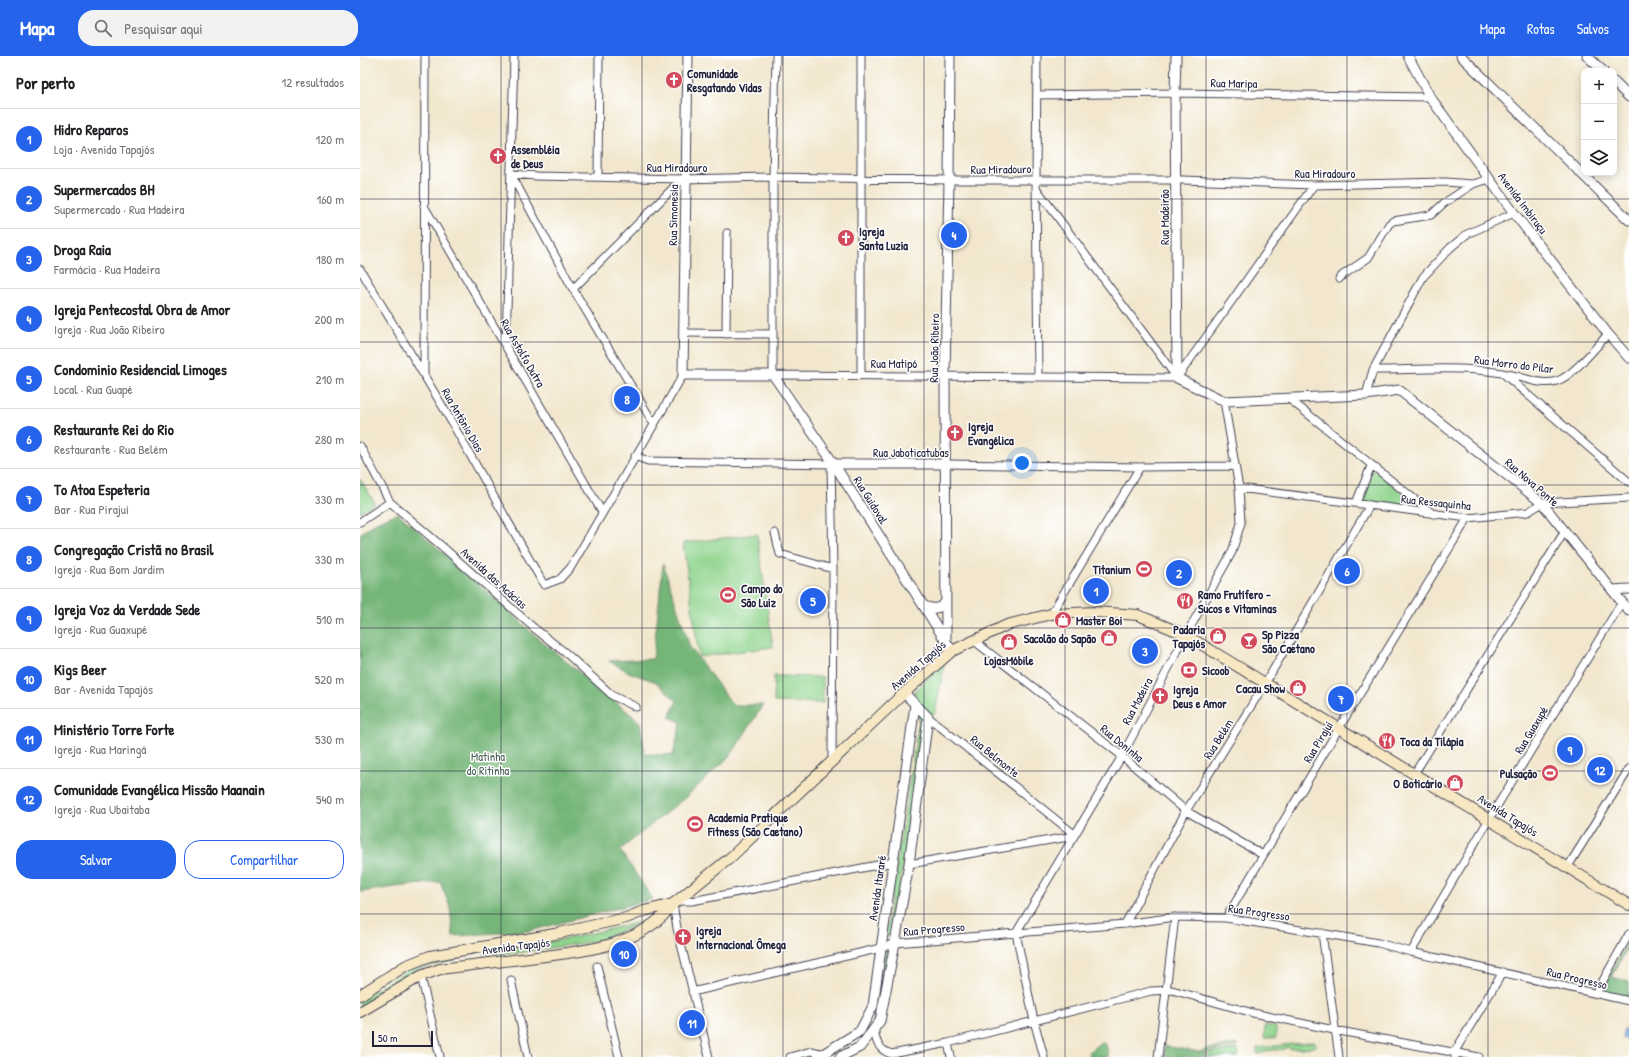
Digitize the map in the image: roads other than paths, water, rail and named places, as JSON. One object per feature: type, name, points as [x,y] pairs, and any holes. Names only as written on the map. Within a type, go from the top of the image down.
[{"type":"main road","name":"Avenida Tapajós","points":[[360,1012],[421,976],[440,969],[595,949],[631,936],[666,913],[675,902],[731,857],[832,763],[904,693],[952,651],[1007,625],[1051,614],[1096,612],[1138,615],[1186,635],[1266,682],[1629,905]]},
{"type":"main road","name":"Avenida Tapajós","points":[[360,995],[405,966],[430,956],[555,934],[618,920],[675,902]]},
{"type":"main road","points":[[463,949],[470,955],[471,960],[469,965]]},
{"type":"street","points":[[424,375],[425,56]]},
{"type":"street","points":[[506,346],[512,174],[514,56]]},
{"type":"street","points":[[598,177],[599,56]]},
{"type":"street","name":"Rua Simonesia","points":[[683,375],[684,179],[688,56]]},
{"type":"street","points":[[773,376],[776,56]]},
{"type":"street","points":[[861,56],[861,375]]},
{"type":"street","name":"Rua João Ribeiro","points":[[946,640],[945,376],[950,56]]},
{"type":"street","points":[[1037,56],[1036,188],[1038,377]]},
{"type":"street","name":"Rua Madeirão","points":[[1176,56],[1176,378]]},
{"type":"street","name":"Avenida Imbiruçu","points":[[1408,56],[1430,97],[1514,212],[1608,334],[1629,358]]},
{"type":"street","points":[[1462,56],[1629,220]]},
{"type":"street","points":[[1587,56],[1600,68]]},
{"type":"street","points":[[1617,85],[1629,97]]},
{"type":"street","name":"Rua Maripa","points":[[1037,95],[1175,93],[1430,97]]},
{"type":"street","points":[[512,174],[573,289],[654,424]]},
{"type":"street","name":"Rua Miradouro","points":[[512,174],[536,176],[684,179],[862,178],[949,180],[1183,180],[1314,185],[1445,182],[1473,184],[1490,179]]},
{"type":"street","points":[[573,289],[684,179]]},
{"type":"street","points":[[1339,280],[1343,275],[1368,258],[1389,224],[1393,221],[1431,215],[1444,203],[1473,184]]},
{"type":"street","points":[[1176,378],[1314,185]]},
{"type":"street","points":[[1036,188],[1176,378],[1224,401],[1366,395],[1373,370],[1423,277],[1450,248],[1467,234],[1514,212]]},
{"type":"street","name":"Rua Astolfo Dutra","points":[[424,206],[602,512]]},
{"type":"street","points":[[726,334],[727,233]]},
{"type":"street","name":"Rua Antônio Dias","points":[[360,269],[424,375],[544,585],[560,579],[571,567],[602,512]]},
{"type":"street","points":[[684,333],[773,334]]},
{"type":"street","name":"Rua Morro do Pilar","points":[[1373,370],[1471,370],[1504,373],[1546,382],[1556,382],[1566,378],[1608,334]]},
{"type":"street","points":[[1504,373],[1629,482]]},
{"type":"street","points":[[602,512],[683,375]]},
{"type":"street","name":"Rua Matipó","points":[[683,375],[1176,378]]},
{"type":"street","name":"Rua Guidoval","points":[[773,376],[832,464],[952,651]]},
{"type":"street","name":"Rua Nova Ponte","points":[[1366,395],[1399,390],[1542,503],[1629,611]]},
{"type":"street","points":[[1288,398],[1371,466],[1434,514]]},
{"type":"street","name":"Rua Madeira","points":[[1016,933],[1122,756],[1232,552],[1241,523],[1239,488],[1224,401]]},
{"type":"street","name":"Avenida das Acácias","points":[[360,446],[390,502],[446,549],[613,696],[636,707]]},
{"type":"street","name":"Rua Jaboticatubas","points":[[635,456],[648,461],[1140,467],[1235,466]]},
{"type":"street","points":[[832,464],[832,763]]},
{"type":"street","points":[[1356,503],[1371,466]]},
{"type":"street","points":[[1051,614],[1140,467]]},
{"type":"street","name":"Rua Ressaquinha","points":[[1239,488],[1468,518],[1528,512],[1542,503],[1629,498]]},
{"type":"street","points":[[360,522],[390,502]]},
{"type":"street","name":"Rua Belém","points":[[1125,924],[1186,811],[1266,682],[1370,505]]},
{"type":"street","name":"Rua Pirajuí","points":[[1226,918],[1468,518]]},
{"type":"street","points":[[1414,774],[1565,531]]},
{"type":"street","points":[[775,533],[780,554],[833,569]]},
{"type":"street","points":[[1612,590],[1629,589]]},
{"type":"street","points":[[924,606],[937,609],[946,602]]},
{"type":"street","name":"Rua Guaxupé","points":[[1411,952],[1489,819],[1622,602]]},
{"type":"street","name":"Rua Doninha","points":[[973,640],[1122,756],[1186,811],[1263,856]]},
{"type":"street","name":"Rua Belmonte","points":[[904,693],[928,717],[1074,835]]},
{"type":"street","name":"Avenida Itararé","points":[[822,1055],[860,1032],[873,1006],[915,705]]},
{"type":"street","points":[[840,1057],[860,1047],[880,1021],[909,864],[928,717]]},
{"type":"street","points":[[1567,868],[1629,769]]},
{"type":"street","points":[[909,864],[1074,835]]},
{"type":"street","points":[[709,1057],[677,928],[675,902],[692,901],[893,862]]},
{"type":"street","points":[[1158,1057],[1175,917]]},
{"type":"street","name":"Rua Progresso","points":[[692,992],[881,948],[895,943],[1125,924],[1175,917],[1226,918],[1378,943],[1411,952],[1629,1001]]},
{"type":"street","points":[[1016,933],[1034,1021],[1044,1057]]},
{"type":"street","points":[[1322,933],[1334,1030],[1339,1057]]},
{"type":"street","points":[[1596,993],[1629,934]]},
{"type":"street","points":[[597,966],[619,1057]]},
{"type":"street","points":[[1455,1054],[1503,972]]},
{"type":"street","points":[[421,976],[440,1057]]},
{"type":"street","points":[[511,980],[528,1057]]},
{"type":"street","points":[[875,1028],[874,1038],[886,1053],[891,1056],[948,1043],[1151,990],[1172,990],[1253,1013],[1455,1054],[1479,1057]]},
{"type":"street","points":[[948,1043],[951,1057]]},
{"type":"street","points":[[790,1057],[811,1051],[822,1055]]},
{"type":"water","points":[[1624,1029],[1629,1030],[1629,1040],[1622,1038]]},
{"type":"place","name":"Comunidade Resgatando Vidas","points":[[674,80]]},
{"type":"place","name":"Assembléia de Deus","points":[[498,156]]},
{"type":"place","name":"Igreja Pentecostal Obra de Amor","points":[[954,235]]},
{"type":"place","name":"Igreja Santa Luzia","points":[[846,238]]},
{"type":"place","name":"Congregação Cristã no Brasil","points":[[627,399]]},
{"type":"place","name":"Igreja Evangélica","points":[[955,433]]},
{"type":"place","name":"Titanium","points":[[1144,569]]},
{"type":"place","name":"Restaurante Rei do Rio","points":[[1347,571]]},
{"type":"place","name":"Supermercados BH","points":[[1179,573]]},
{"type":"place","name":"Hidro Reparos","points":[[1096,591]]},
{"type":"place","name":"Campo do São Luiz","points":[[728,595]]},
{"type":"place","name":"Condominio Residencial Limoges","points":[[813,601]]},
{"type":"place","name":"Ramo Frutífero - Sucos e Vitaminas","points":[[1185,601]]},
{"type":"place","name":"Master Boi","points":[[1063,620]]},
{"type":"place","name":"Padaria Tapajós","points":[[1218,636]]},
{"type":"place","name":"Sacolão do Sapão","points":[[1109,638]]},
{"type":"place","name":"Sp Pizza São Caetano","points":[[1249,641]]},
{"type":"place","name":"LojasMóbile","points":[[1009,642]]},
{"type":"place","name":"Droga Raia","points":[[1145,651]]},
{"type":"place","name":"Sicoob","points":[[1189,670]]},
{"type":"place","name":"Cacau Show","points":[[1298,688]]},
{"type":"place","name":"Igreja Deus e Amor","points":[[1160,696]]},
{"type":"place","name":"To Atoa Espeteria","points":[[1341,699]]},
{"type":"place","name":"Toca da Tilápia","points":[[1387,741]]},
{"type":"place","name":"Igreja Voz da Verdade Sede","points":[[1570,750]]},
{"type":"place","name":"Comunidade Evangélica Missão Maanain","points":[[1600,770]]},
{"type":"place","name":"Pulsação","points":[[1550,773]]},
{"type":"place","name":"O Boticário","points":[[1455,783]]},
{"type":"place","name":"Academia Pratique Fitness (São Caetano)","points":[[695,824]]},
{"type":"place","name":"Igreja Internacional Ômega","points":[[683,937]]},
{"type":"place","name":"Kigs Beer","points":[[624,954]]},
{"type":"place","name":"Ministério Torre Forte","points":[[692,1023]]},
{"type":"park label","name":"Matinha do Ritinha","points":[[488,763]]}]
